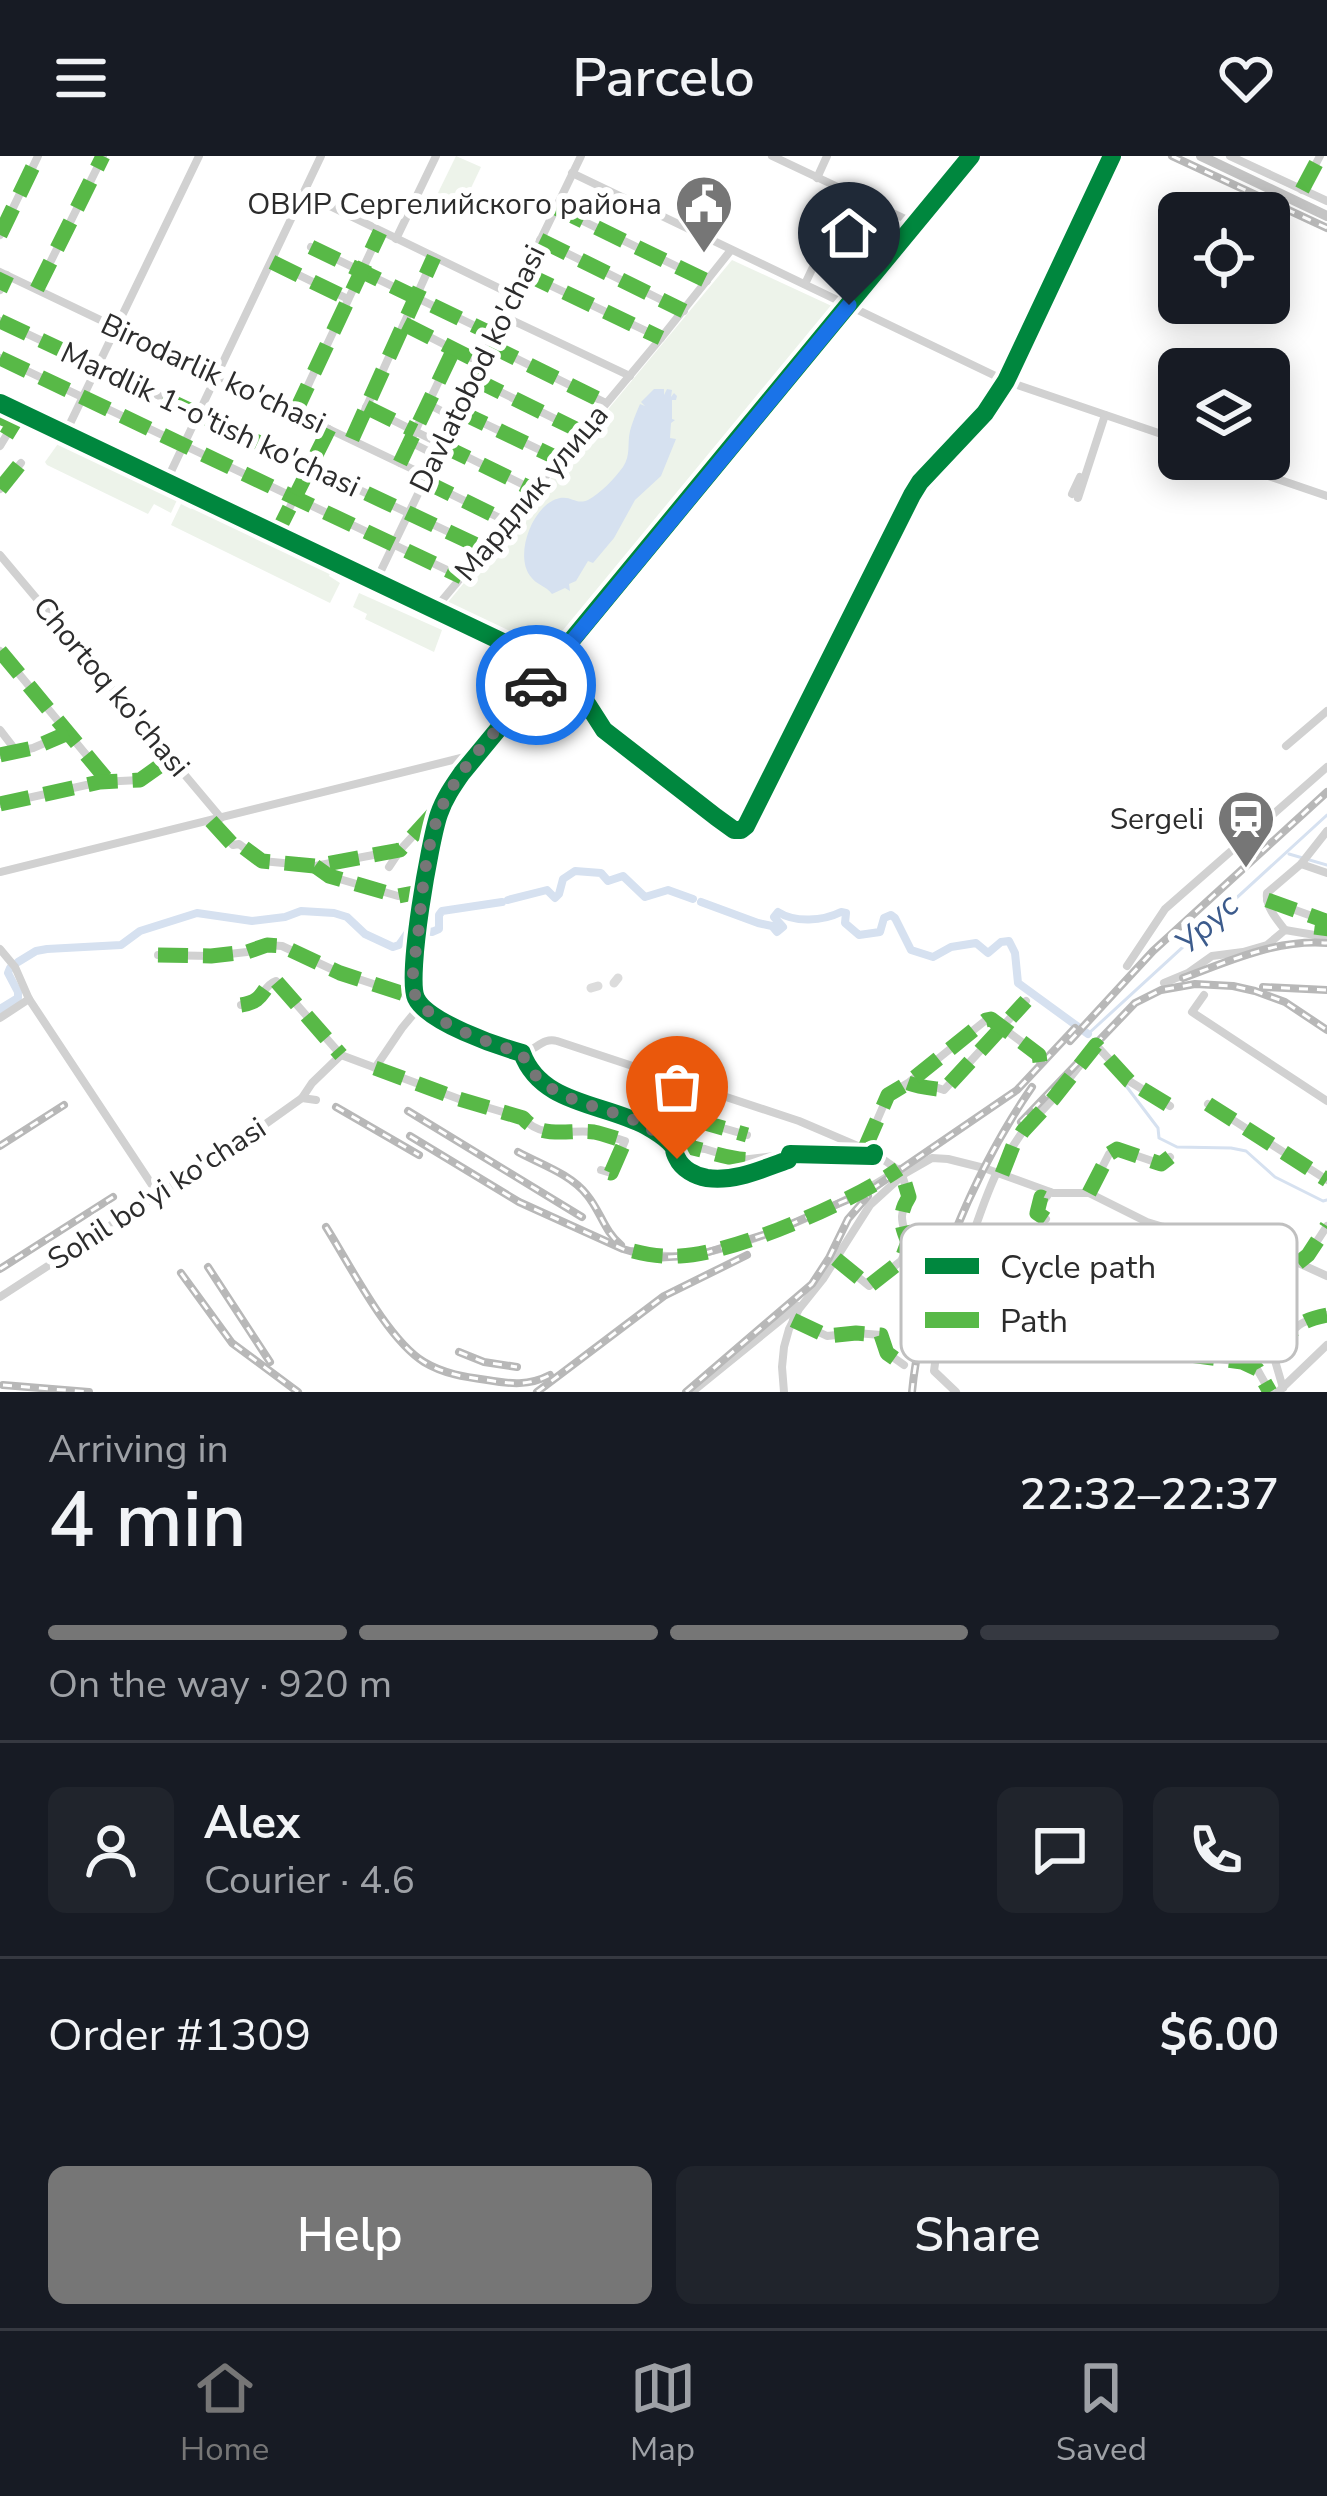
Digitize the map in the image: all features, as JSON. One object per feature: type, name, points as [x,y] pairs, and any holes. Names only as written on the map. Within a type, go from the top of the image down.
[{"type":"main road","points":[[1211,157],[1305,193],[1327,208]]},
{"type":"main road","points":[[1211,157],[1327,208]]},
{"type":"street","points":[[0,235],[38,156]]},
{"type":"street","points":[[37,289],[103,156]]},
{"type":"street","points":[[65,434],[199,156]]},
{"type":"street","points":[[166,482],[321,156]]},
{"type":"street","points":[[396,239],[436,156]]},
{"type":"street","name":"Davlatobod ko'chasi","points":[[375,583],[580,156]]},
{"type":"street","points":[[772,156],[913,223]]},
{"type":"street","points":[[817,178],[827,156]]},
{"type":"street","points":[[902,1224],[903,1206],[909,1197],[902,1173],[869,1151],[799,1121],[557,1040],[545,1040],[522,1053],[462,1030],[422,1005],[413,984],[424,891],[440,813],[462,773],[845,303],[971,156]]},
{"type":"street","points":[[0,403],[550,665],[572,680],[604,730],[693,803],[743,832],[751,828],[920,493],[974,435],[1010,383],[1116,156]]},
{"type":"street","points":[[1230,156],[1305,193],[1320,156]]},
{"type":"street","points":[[572,173],[1010,383],[1158,435]]},
{"type":"street","points":[[304,193],[513,295]]},
{"type":"street","points":[[805,284],[848,193]]},
{"type":"street","points":[[556,208],[707,281]]},
{"type":"street","points":[[295,413],[380,232]]},
{"type":"street","points":[[540,240],[684,311]]},
{"type":"street","points":[[311,247],[494,335]]},
{"type":"street","name":"Мардлик улица","points":[[434,610],[731,250]]},
{"type":"street","points":[[352,439],[434,257]]},
{"type":"street","points":[[272,262],[348,299]]},
{"type":"street","points":[[524,273],[661,338]]},
{"type":"street","points":[[0,290],[3,274]]},
{"type":"street","name":"Birodarlik ko'chasi","points":[[3,274],[352,439],[508,522]]},
{"type":"street","points":[[503,316],[630,376]]},
{"type":"street","name":"Mardlik 1-o'tish ko'chasi","points":[[0,321],[485,549]]},
{"type":"street","points":[[404,324],[481,363]]},
{"type":"street","points":[[489,345],[607,403]]},
{"type":"street","points":[[400,463],[454,349]]},
{"type":"street","points":[[0,358],[462,577]]},
{"type":"street","points":[[473,379],[582,433]]},
{"type":"street","points":[[743,832],[918,485],[1010,383]]},
{"type":"street","points":[[428,404],[559,460]]},
{"type":"street","points":[[366,407],[415,431],[439,450]]},
{"type":"street","points":[[1075,496],[1103,416]]},
{"type":"street","points":[[0,417],[14,424],[0,446]]},
{"type":"street","points":[[276,535],[329,428]]},
{"type":"street","points":[[410,442],[534,490]]},
{"type":"street","points":[[0,489],[21,463]]},
{"type":"street","points":[[1286,480],[1324,492]]},
{"type":"street","points":[[1290,480],[1324,492]]},
{"type":"street","name":"Chortoq ko'chasi","points":[[0,555],[171,758],[233,845],[239,844],[262,861],[315,866],[400,850]]},
{"type":"street","points":[[834,667],[839,640]]},
{"type":"street","points":[[0,651],[108,782]]},
{"type":"street","points":[[550,665],[600,733],[659,776]]},
{"type":"street","points":[[536,686],[560,680]]},
{"type":"street","points":[[1286,746],[1327,711]]},
{"type":"street","points":[[0,730],[17,752]]},
{"type":"street","points":[[0,755],[68,733]]},
{"type":"street","points":[[0,872],[478,753]]},
{"type":"street","points":[[0,804],[140,780],[171,758]]},
{"type":"street","points":[[453,761],[462,764],[462,773]]},
{"type":"street","points":[[1127,966],[1165,908],[1327,767]]},
{"type":"street","points":[[389,867],[428,816],[440,813]]},
{"type":"street","points":[[1267,900],[1323,920],[1324,937],[1285,930],[1267,900],[1270,890],[1301,864],[1327,831]]},
{"type":"street","points":[[1301,864],[1327,873]]},
{"type":"street","name":"Chortoq ko'chasi","points":[[315,866],[328,876],[398,896],[424,891]]},
{"type":"street","points":[[1164,982],[1189,973],[1212,956],[1267,945],[1285,930]]},
{"type":"street","points":[[158,956],[211,956],[282,946],[340,973],[415,994]]},
{"type":"street","points":[[0,949],[158,1194]]},
{"type":"street","points":[[241,1005],[256,1001],[275,981],[341,1055],[523,1118],[541,1132],[598,1133],[625,1141],[611,1173],[601,1170]]},
{"type":"street","points":[[1204,995],[1192,1012],[1327,1101]]},
{"type":"street","points":[[0,1018],[28,999]]},
{"type":"street","points":[[908,1083],[944,1090],[1026,1001]]},
{"type":"street","points":[[375,1068],[422,1005]]},
{"type":"street","points":[[869,1151],[884,1099],[986,1021],[1003,1025],[1039,1055],[1040,1062]]},
{"type":"street","points":[[977,1224],[986,1195],[1023,1131],[1096,1045],[1128,1080],[1170,1106]]},
{"type":"street","points":[[522,1053],[531,1072],[548,1088],[640,1123],[673,1144],[741,1160],[790,1154],[873,1156],[869,1151]]},
{"type":"street","name":"Sohil bo'yi ko'chasi","points":[[0,1297],[304,1095],[341,1055]]},
{"type":"street","points":[[686,1146],[700,1089]]},
{"type":"street","points":[[304,1095],[316,1100]]},
{"type":"street","points":[[1208,1104],[1327,1180]]},
{"type":"street","points":[[695,1120],[747,1135]]},
{"type":"street","points":[[673,1144],[677,1159],[688,1171],[709,1178],[738,1178],[788,1160],[790,1154]]},
{"type":"street","points":[[1089,1192],[1115,1150],[1161,1164],[1170,1157]]},
{"type":"street","points":[[633,1251],[684,1256],[723,1249],[936,1157],[1000,1173],[1046,1194],[1089,1192],[1155,1224]]},
{"type":"street","points":[[784,1392],[782,1357],[793,1320],[864,1212],[902,1173]]},
{"type":"street","points":[[1046,1194],[1036,1214],[1046,1220]]},
{"type":"street","points":[[1298,1263],[1327,1226]]},
{"type":"street","points":[[836,1259],[869,1286],[901,1261]]},
{"type":"street","points":[[1298,1263],[1327,1276]]},
{"type":"street","points":[[692,1392],[808,1298]]},
{"type":"street","points":[[1297,1326],[1327,1315]]},
{"type":"street","points":[[793,1320],[827,1336],[881,1335],[887,1354],[904,1365]]},
{"type":"street","points":[[1242,1362],[1257,1369],[1277,1390],[1327,1345]]},
{"type":"street","points":[[935,1362],[934,1371],[956,1392]]},
{"type":"shaded area","points":[[456,156],[481,167],[461,209],[436,197]]},
{"type":"shaded area","points":[[732,260],[836,308],[549,657],[444,607]]},
{"type":"shaded area","points":[[60,441],[177,500],[171,513],[154,504],[148,514],[47,465]]},
{"type":"shaded area","points":[[181,504],[194,506],[330,573],[340,583],[330,603],[171,525]]},
{"type":"shaded area","points":[[359,593],[442,630],[434,652],[365,619],[367,614],[353,607]]},
{"type":"water","points":[[654,389],[664,389],[664,395],[672,390],[671,397],[677,396],[672,400],[675,420],[670,438],[676,439],[661,476],[635,500],[614,538],[593,563],[588,561],[569,584],[570,591],[565,588],[552,594],[526,568],[525,544],[534,520],[550,502],[588,500],[612,481],[625,463],[640,404],[645,406],[641,402]]},
{"type":"waterway","points":[[551,657],[909,225]]},
{"type":"waterway","name":"Урус","points":[[1089,1035],[1327,815]]},
{"type":"waterway","points":[[1289,854],[1327,865]]},
{"type":"waterway","points":[[508,900],[547,890],[555,898],[563,879],[575,871],[601,873],[608,881],[623,876],[645,897],[668,890],[693,899]]},
{"type":"waterway","points":[[18,962],[47,949],[121,945],[140,931],[197,913],[252,921],[301,911],[334,913],[393,947],[411,928],[439,929],[442,911],[502,902]]},
{"type":"waterway","points":[[701,902],[772,926],[777,932],[783,927],[774,917],[778,912],[809,920],[846,913],[845,923],[859,935],[880,932],[884,918],[891,915],[911,950],[933,957],[951,947],[976,943],[988,953],[1009,941],[1018,983],[1088,1034]]},
{"type":"waterway","points":[[0,1009],[18,998],[10,968]]},
{"type":"waterway","points":[[1111,1066],[1158,1128],[1159,1138],[1177,1147],[1246,1151],[1275,1177],[1327,1200]]},
{"type":"taxiway","points":[[614,983],[618,978]]},
{"type":"taxiway","points":[[591,988],[598,986]]},
{"type":"railway","points":[[1172,156],[1327,228]]},
{"type":"railway","points":[[1070,1041],[1153,951],[1327,792]]},
{"type":"railway","points":[[1183,978],[1271,948],[1327,943]]},
{"type":"railway","points":[[1021,1122],[1135,1003],[1161,990],[1195,984],[1255,991],[1285,1002],[1327,1030]]},
{"type":"railway","points":[[1263,987],[1327,990]]},
{"type":"railway","points":[[410,1136],[519,1202],[623,1249],[654,1258],[699,1255],[773,1232],[872,1189],[1017,1090],[1075,1028]]},
{"type":"railway","points":[[958,1224],[991,1155],[1032,1087]]},
{"type":"railway","points":[[0,1146],[64,1105]]},
{"type":"railway","points":[[336,1107],[419,1155]]},
{"type":"railway","points":[[408,1111],[582,1217]]},
{"type":"railway","points":[[518,1152],[580,1188],[621,1245]]},
{"type":"railway","points":[[686,1392],[812,1284],[848,1219],[868,1196]]},
{"type":"railway","points":[[0,1269],[113,1197]]},
{"type":"railway","points":[[326,1227],[396,1337],[424,1362],[455,1374],[504,1382],[550,1375]]},
{"type":"railway","points":[[537,1392],[664,1296],[747,1255]]},
{"type":"railway","points":[[208,1267],[270,1362]]},
{"type":"railway","points":[[181,1273],[232,1343],[298,1392]]},
{"type":"railway","points":[[459,1352],[517,1367]]},
{"type":"railway","points":[[912,1392],[916,1362]]},
{"type":"railway","points":[[3,1385],[89,1392]]},
{"type":"marked path","points":[[0,235],[38,156]]},
{"type":"marked path","points":[[37,289],[103,156]]},
{"type":"marked path","points":[[1302,190],[1320,156]]},
{"type":"marked path","points":[[556,208],[707,281]]},
{"type":"marked path","points":[[295,413],[380,232]]},
{"type":"marked path","points":[[540,240],[684,311]]},
{"type":"marked path","points":[[311,247],[494,335]]},
{"type":"marked path","points":[[352,439],[434,257]]},
{"type":"marked path","points":[[272,262],[348,299]]},
{"type":"marked path","points":[[524,273],[661,338]]},
{"type":"marked path","points":[[0,290],[7,275]]},
{"type":"marked path","points":[[0,321],[485,549]]},
{"type":"marked path","points":[[404,324],[481,363]]},
{"type":"marked path","points":[[489,345],[606,403]]},
{"type":"marked path","points":[[400,463],[454,349]]},
{"type":"marked path","points":[[0,358],[462,577]]},
{"type":"marked path","points":[[474,379],[582,432]]},
{"type":"marked path","points":[[366,407],[415,431]]},
{"type":"marked path","points":[[458,411],[559,459]]},
{"type":"marked path","points":[[0,417],[14,423],[0,446]]},
{"type":"marked path","points":[[276,535],[329,429]]},
{"type":"marked path","points":[[441,445],[534,490]]},
{"type":"marked path","points":[[0,489],[21,463]]},
{"type":"marked path","points":[[424,481],[508,522]]},
{"type":"marked path","points":[[0,651],[108,781]]},
{"type":"marked path","points":[[0,755],[68,733]]},
{"type":"marked path","points":[[0,804],[100,782],[140,780],[171,758]]},
{"type":"marked path","points":[[211,821],[233,845],[239,844],[262,861],[315,866],[400,850],[434,813]]},
{"type":"marked path","points":[[315,866],[329,876],[398,896],[424,891]]},
{"type":"marked path","points":[[1267,900],[1323,920],[1321,936]]},
{"type":"marked path","points":[[158,955],[211,956],[282,946],[340,973],[415,994]]},
{"type":"marked path","points":[[241,1005],[255,1000],[276,981],[341,1055]]},
{"type":"marked path","points":[[908,1083],[944,1090],[1026,1001]]},
{"type":"marked path","points":[[865,1148],[888,1095],[986,1020],[1039,1055],[1040,1062]]},
{"type":"marked path","points":[[1002,1174],[1023,1131],[1096,1045],[1129,1081],[1170,1106]]},
{"type":"marked path","points":[[375,1068],[523,1118],[538,1129],[594,1132],[625,1141],[611,1173],[601,1170]]},
{"type":"marked path","points":[[686,1146],[700,1089]]},
{"type":"marked path","points":[[1208,1104],[1327,1180]]},
{"type":"marked path","points":[[695,1120],[747,1135]]},
{"type":"marked path","points":[[672,1144],[738,1159],[760,1159]]},
{"type":"marked path","points":[[1089,1193],[1109,1154],[1117,1149],[1161,1164],[1170,1157]]},
{"type":"marked path","points":[[633,1251],[680,1256],[732,1246],[824,1210],[899,1169]]},
{"type":"marked path","points":[[903,1177],[909,1197],[903,1224]]},
{"type":"marked path","points":[[1046,1219],[1037,1213],[1041,1197],[1045,1199],[1050,1192]]},
{"type":"marked path","points":[[1298,1263],[1327,1226]]},
{"type":"marked path","points":[[836,1259],[869,1286],[901,1261]]},
{"type":"marked path","points":[[1297,1327],[1327,1315]]},
{"type":"marked path","points":[[793,1320],[827,1336],[881,1335],[887,1353],[904,1365]]},
{"type":"marked path","points":[[1242,1362],[1257,1369],[1270,1392]]},
{"type":"cycle path","points":[[874,1153],[790,1154],[788,1160],[738,1176],[717,1179],[694,1174],[679,1162],[672,1145],[652,1129],[559,1093],[543,1083],[522,1053],[464,1032],[423,1007],[414,985],[417,937],[439,814],[462,773],[971,156]]},
{"type":"cycle path","points":[[0,403],[547,663],[555,661],[604,730],[716,817],[741,830],[912,495],[985,413],[1006,381],[1112,156]]},
{"type":"way so far","points":[[536,685],[462,773],[440,813],[419,927],[415,994],[439,1018],[522,1053],[531,1072],[548,1088],[645,1126],[673,1144],[677,1159]]},
{"type":"place","name":"ОВИР Сергелийского района","points":[[704,255]]},
{"type":"place","name":"Sergeli","points":[[1246,870]]},
{"type":"route","points":[[536,685],[849,305]]}]
